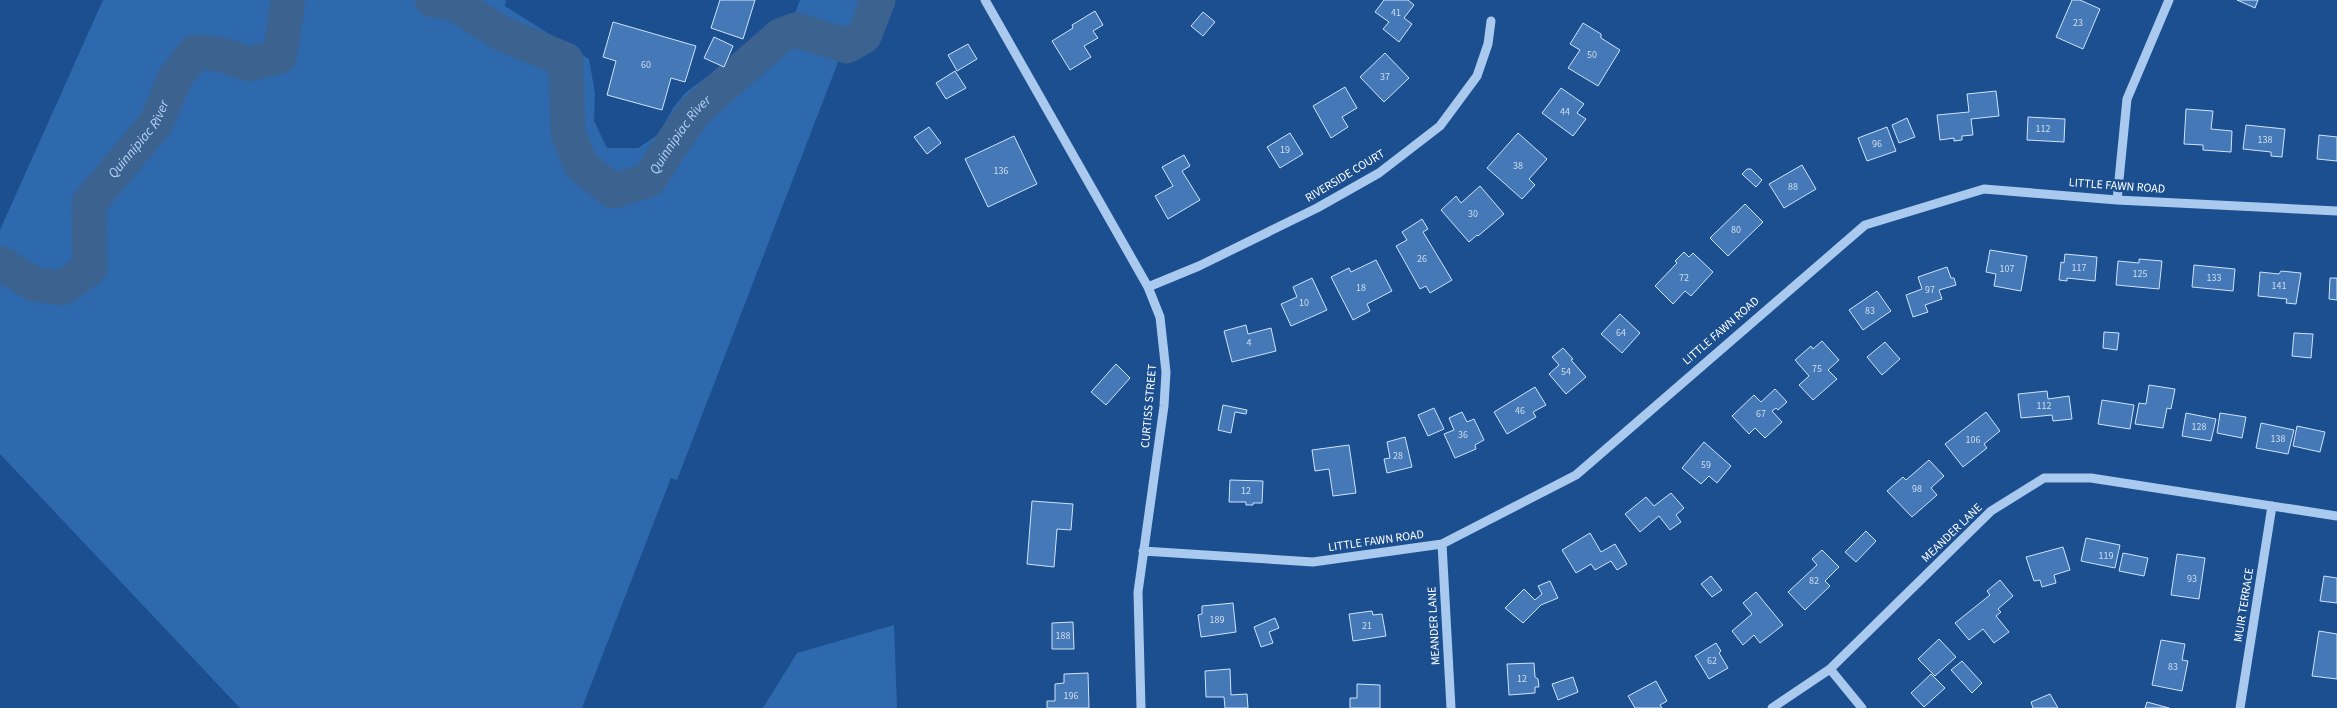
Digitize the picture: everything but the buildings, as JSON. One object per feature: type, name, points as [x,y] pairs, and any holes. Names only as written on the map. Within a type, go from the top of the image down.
[{"type":"street","name":"CURTISS STREET","points":[[984,0],[1148,287],[1160,317],[1166,372],[1164,406],[1138,592],[1141,708]]},
{"type":"street","points":[[2117,200],[2127,99],[2169,0]]},
{"type":"street","name":"RIVERSIDE COURT","points":[[1148,287],[1199,266],[1317,208],[1379,173],[1440,126],[1477,76],[1488,44],[1491,21]]},
{"type":"street","name":"LITTLE FAWN ROAD","points":[[1143,551],[1312,562],[1442,544],[1576,475],[1865,225],[1984,189],[2117,200],[2337,211]]},
{"type":"street","name":"MEANDER LANE","points":[[1772,708],[1830,669],[1991,511],[2044,478],[2091,478],[2337,516]]},
{"type":"street","name":"MUIR TERRACE","points":[[2240,708],[2272,506]]},
{"type":"street","name":"MEANDER LANE","points":[[1442,544],[1451,708]]},
{"type":"street","points":[[1830,669],[1862,708]]},
{"type":"shaded area","points":[[103,0],[506,0],[505,6],[589,59],[595,93],[594,121],[607,148],[638,148],[659,134],[673,108],[685,93],[744,49],[778,58],[800,0],[862,0],[677,480],[671,478],[582,708],[240,708],[0,454],[0,230]]},
{"type":"shaded area","points":[[894,625],[897,708],[763,708],[797,653]]},
{"type":"waterway","name":"Quinnipiac River","points":[[0,263],[34,284],[62,288],[90,268],[89,203],[156,123],[175,78],[195,52],[220,54],[249,64],[280,56],[288,0]]},
{"type":"waterway","name":"Quinnipiac River","points":[[432,0],[452,2],[502,34],[566,60],[568,133],[581,165],[613,191],[649,180],[696,110],[780,36],[796,30],[847,46],[864,36],[878,0]]}]
